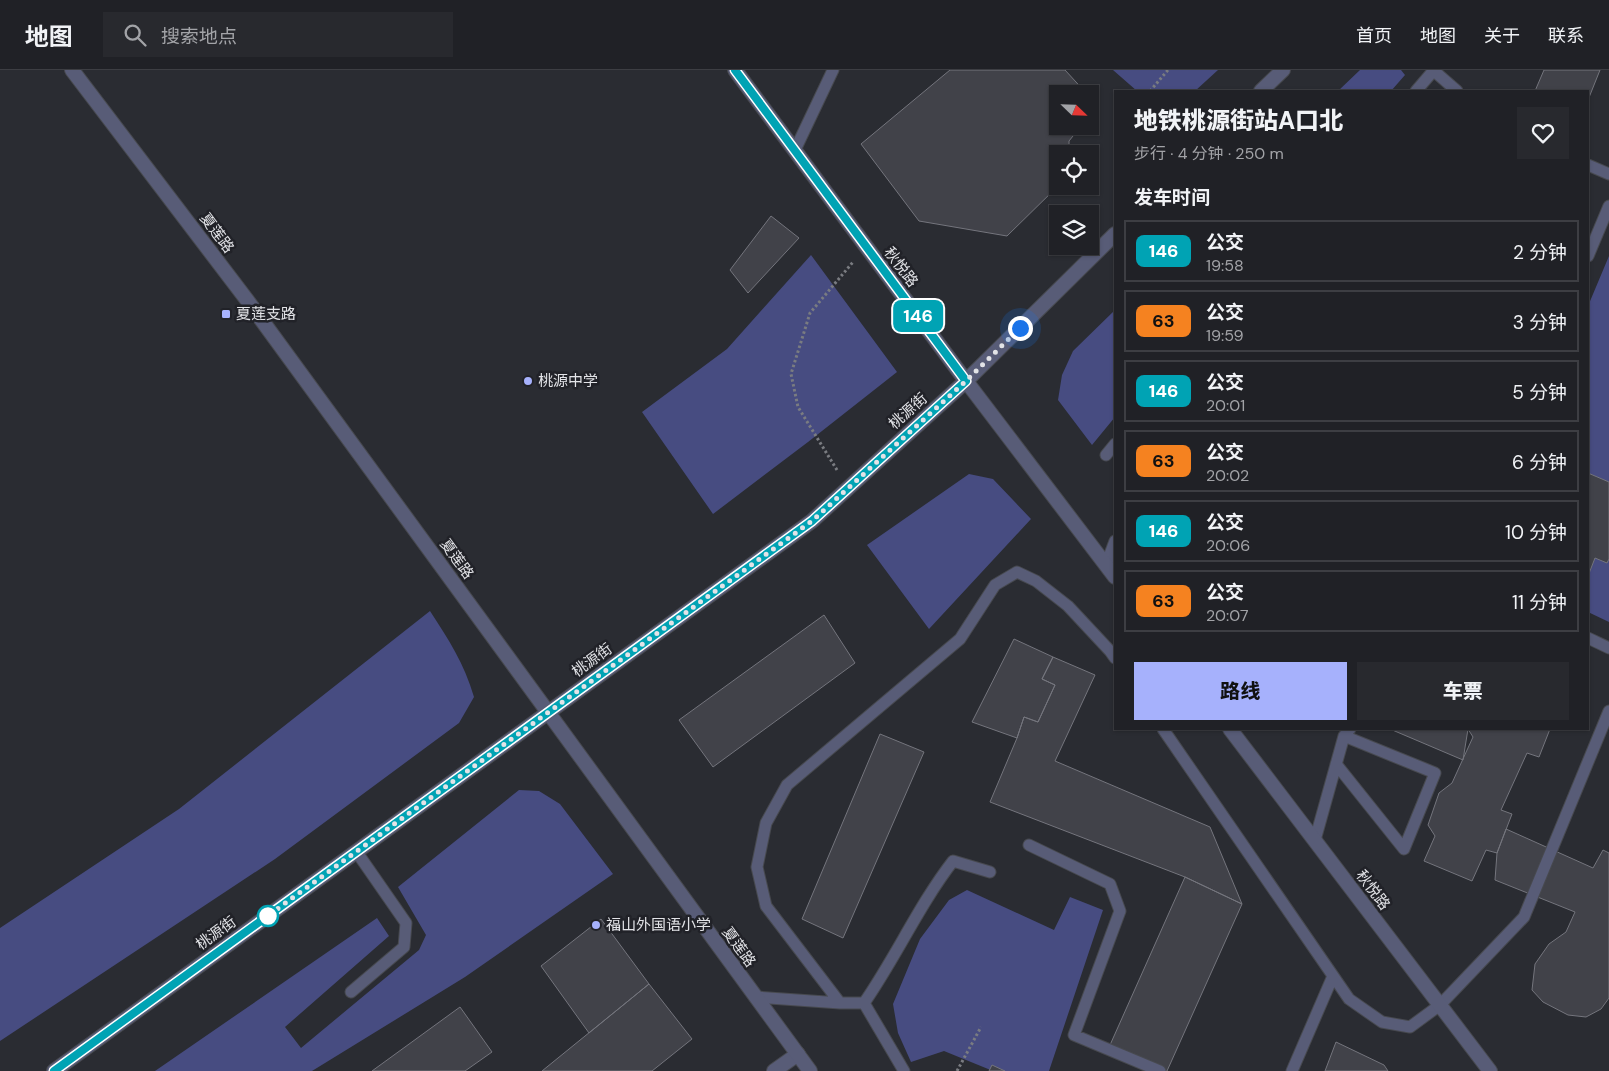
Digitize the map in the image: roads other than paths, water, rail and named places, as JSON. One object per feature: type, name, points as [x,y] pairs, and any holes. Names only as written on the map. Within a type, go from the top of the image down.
[{"type":"street","name":"夏莲路","points":[[72,70],[230,276],[810,1071]]},
{"type":"street","name":"秋悦路","points":[[735,70],[966,381],[1114,576]]},
{"type":"street","points":[[1262,90],[1283,70]]},
{"type":"street","name":"桃源街","points":[[54,1071],[812,521],[966,381],[1114,235]]},
{"type":"street","name":"秋悦路","points":[[1231,730],[1490,1071]]},
{"type":"street","points":[[774,1071],[798,1054]]},
{"type":"lane","points":[[795,150],[833,70]]},
{"type":"lane","points":[[1417,90],[1434,70],[1455,90]]},
{"type":"lane","points":[[1589,165],[1609,174]]},
{"type":"lane","points":[[1589,254],[1609,206]]},
{"type":"lane","points":[[1106,455],[1114,445]]},
{"type":"lane","points":[[1106,565],[1114,544]]},
{"type":"lane","points":[[840,1003],[766,906],[758,867],[766,823],[787,785],[960,639],[995,585],[1017,572],[1036,580],[1068,606],[1114,657]]},
{"type":"lane","points":[[1589,638],[1609,648]]},
{"type":"lane","points":[[1164,730],[1349,999],[1382,1022],[1410,1027],[1440,1005],[1524,917],[1609,711]]},
{"type":"lane","points":[[1315,840],[1336,764],[1347,732],[1435,773],[1404,850],[1336,764]]},
{"type":"lane","points":[[1029,845],[1110,884],[1120,911],[1074,1034],[1138,1067],[1160,1071]]},
{"type":"lane","points":[[351,992],[404,948],[406,923],[356,851]]},
{"type":"lane","points":[[864,1003],[878,984],[936,882],[952,861],[990,872]]},
{"type":"lane","points":[[1292,1071],[1333,976]]},
{"type":"lane","points":[[755,997],[864,1003]]},
{"type":"lane","points":[[864,1003],[904,1071]]},
{"type":"place","name":"夏莲支路","points":[[226,314]]},
{"type":"place","name":"桃源中学","points":[[528,381]]},
{"type":"place","name":"福山外国语小学","points":[[596,925]]}]
